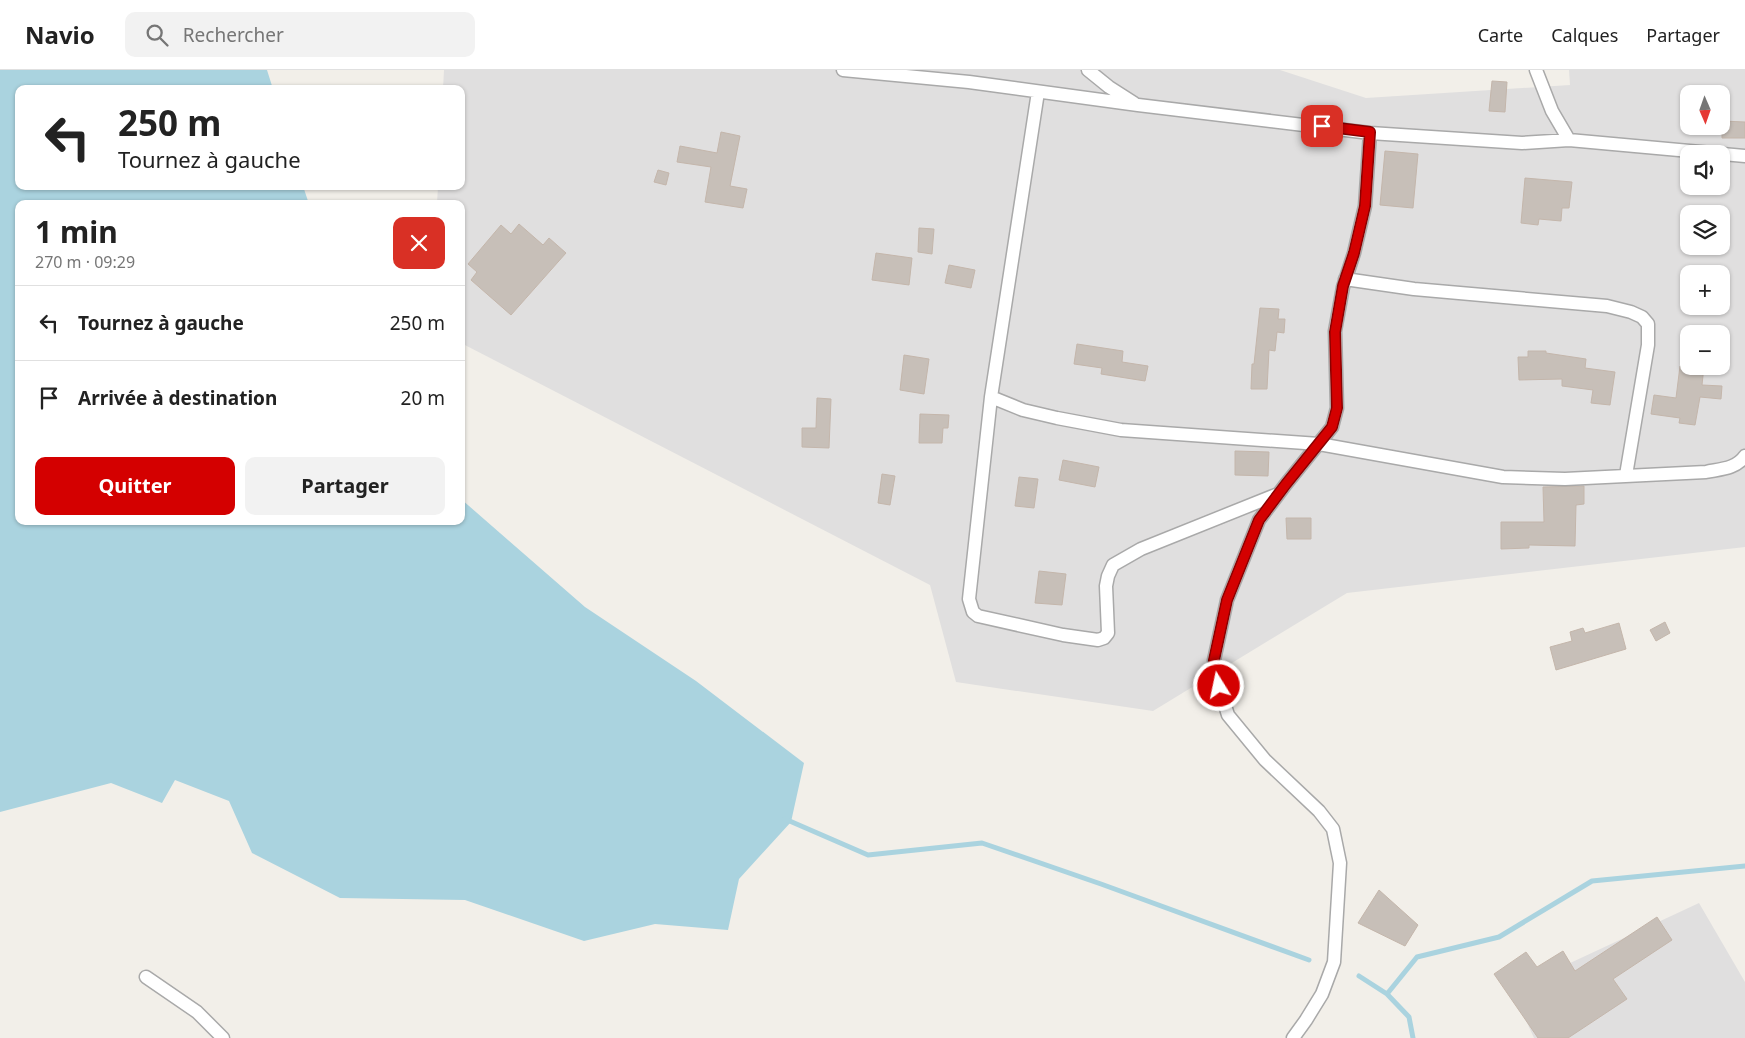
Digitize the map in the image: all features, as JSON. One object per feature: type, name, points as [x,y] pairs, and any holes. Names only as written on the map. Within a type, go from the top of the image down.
[{"type":"street","points":[[844,70],[969,82],[1138,105],[1370,132],[1522,143],[1570,140],[1745,156]]},
{"type":"street","points":[[1088,70],[1109,87],[1138,105]]},
{"type":"street","points":[[1536,70],[1552,111],[1570,140]]},
{"type":"street","points":[[1038,92],[991,397],[969,599],[973,612],[978,616],[1063,635],[1098,640],[1104,638],[1108,633],[1106,586],[1113,565],[1141,550],[1279,493]]},
{"type":"street","points":[[1293,1038],[1322,994],[1334,962],[1340,863],[1333,829],[1319,811],[1265,760],[1228,715],[1219,686],[1214,660],[1227,600],[1241,560],[1259,520],[1332,427],[1337,408],[1335,332],[1345,279],[1354,253],[1365,206],[1370,132]]},
{"type":"street","points":[[1345,279],[1414,290],[1607,306],[1642,317],[1648,324],[1648,345],[1626,475]]},
{"type":"street","points":[[991,397],[1023,410],[1121,430],[1319,444],[1503,477],[1565,478],[1706,472],[1727,468],[1741,462],[1745,456]]},
{"type":"street","points":[[146,977],[197,1012],[223,1038]]},
{"type":"shaded area","points":[[444,70],[1280,70],[1366,98],[1570,85],[1569,70],[1745,70],[1745,547],[1347,593],[1153,711],[956,682],[930,585],[465,345],[465,200],[437,200],[438,190],[465,190],[465,85],[443,85]]},
{"type":"shaded area","points":[[1699,903],[1745,982],[1745,1038],[1534,1038],[1512,990]]},
{"type":"water","points":[[0,70],[267,70],[272,85],[15,85],[15,190],[304,190],[308,200],[15,200],[15,525],[465,525],[465,502],[585,607],[696,681],[804,763],[791,822],[739,879],[728,930],[655,924],[584,941],[465,900],[340,898],[252,853],[229,801],[175,780],[162,803],[111,783],[0,812]]},
{"type":"building","points":[[1492,81],[1507,82],[1505,112],[1489,111]]},
{"type":"building","points":[[1730,121],[1745,122],[1745,138],[1722,138],[1722,135],[1730,135]]},
{"type":"building","points":[[721,132],[740,136],[730,186],[747,189],[743,208],[705,202],[711,167],[677,162],[680,146],[717,153]]},
{"type":"building","points":[[1385,151],[1418,154],[1413,208],[1380,205]]},
{"type":"building","points":[[658,170],[669,173],[666,185],[654,182]]},
{"type":"building","points":[[1525,178],[1572,182],[1569,208],[1562,208],[1561,221],[1539,219],[1538,225],[1521,223]]},
{"type":"building","points":[[519,224],[543,245],[549,238],[566,253],[511,315],[471,280],[477,272],[468,264],[501,225],[511,234]]},
{"type":"building","points":[[919,228],[934,229],[932,254],[918,252]]},
{"type":"building","points":[[876,253],[912,258],[909,285],[872,280]]},
{"type":"building","points":[[949,265],[975,270],[971,288],[945,283]]},
{"type":"building","points":[[1260,308],[1279,309],[1278,319],[1285,319],[1284,333],[1277,332],[1275,351],[1269,350],[1267,389],[1251,389],[1252,364],[1254,364]]},
{"type":"building","points":[[1077,344],[1123,351],[1122,362],[1148,366],[1145,381],[1101,374],[1102,368],[1074,364]]},
{"type":"building","points":[[1528,351],[1546,351],[1546,353],[1586,359],[1585,368],[1615,372],[1610,405],[1591,403],[1593,390],[1562,386],[1562,379],[1519,380],[1518,357],[1528,357]]},
{"type":"building","points":[[904,355],[929,359],[924,394],[900,390]]},
{"type":"building","points":[[1680,366],[1680,375],[1703,375],[1702,385],[1722,386],[1721,399],[1700,397],[1695,425],[1679,423],[1680,418],[1651,414],[1654,395],[1676,398]]},
{"type":"building","points":[[817,398],[831,399],[829,448],[802,447],[802,428],[816,428]]},
{"type":"building","points":[[920,414],[949,415],[948,428],[943,428],[942,443],[919,443]]},
{"type":"building","points":[[1235,451],[1269,452],[1268,476],[1235,475]]},
{"type":"building","points":[[1063,460],[1099,467],[1095,487],[1059,480]]},
{"type":"building","points":[[882,474],[895,476],[890,505],[878,503]]},
{"type":"building","points":[[1019,477],[1038,479],[1034,508],[1015,506]]},
{"type":"building","points":[[1584,486],[1584,504],[1576,505],[1575,546],[1529,545],[1529,548],[1501,549],[1501,522],[1544,522],[1543,487]]},
{"type":"building","points":[[1286,518],[1311,518],[1311,539],[1287,539]]},
{"type":"building","points":[[1039,571],[1066,574],[1062,605],[1035,603]]},
{"type":"building","points":[[1665,622],[1670,633],[1656,641],[1650,630]]},
{"type":"building","points":[[1619,623],[1626,649],[1556,670],[1550,647],[1572,641],[1570,632],[1583,628],[1585,633]]},
{"type":"building","points":[[1379,890],[1418,925],[1405,946],[1358,923]]},
{"type":"building","points":[[1657,917],[1672,940],[1613,979],[1627,999],[1568,1038],[1538,1038],[1494,974],[1526,952],[1537,967],[1563,951],[1575,971]]},
{"type":"waterway","points":[[785,819],[868,855],[982,843],[1309,960]]},
{"type":"waterway","points":[[1387,994],[1417,957],[1499,937],[1592,881],[1745,866]]},
{"type":"waterway","points":[[1359,976],[1387,994],[1409,1017],[1413,1038]]},
{"type":"route","points":[[1219,686],[1214,660],[1219,631],[1227,600],[1241,560],[1259,520],[1332,427],[1337,408],[1335,332],[1343,286],[1354,253],[1365,206],[1370,132],[1322,126]]}]
